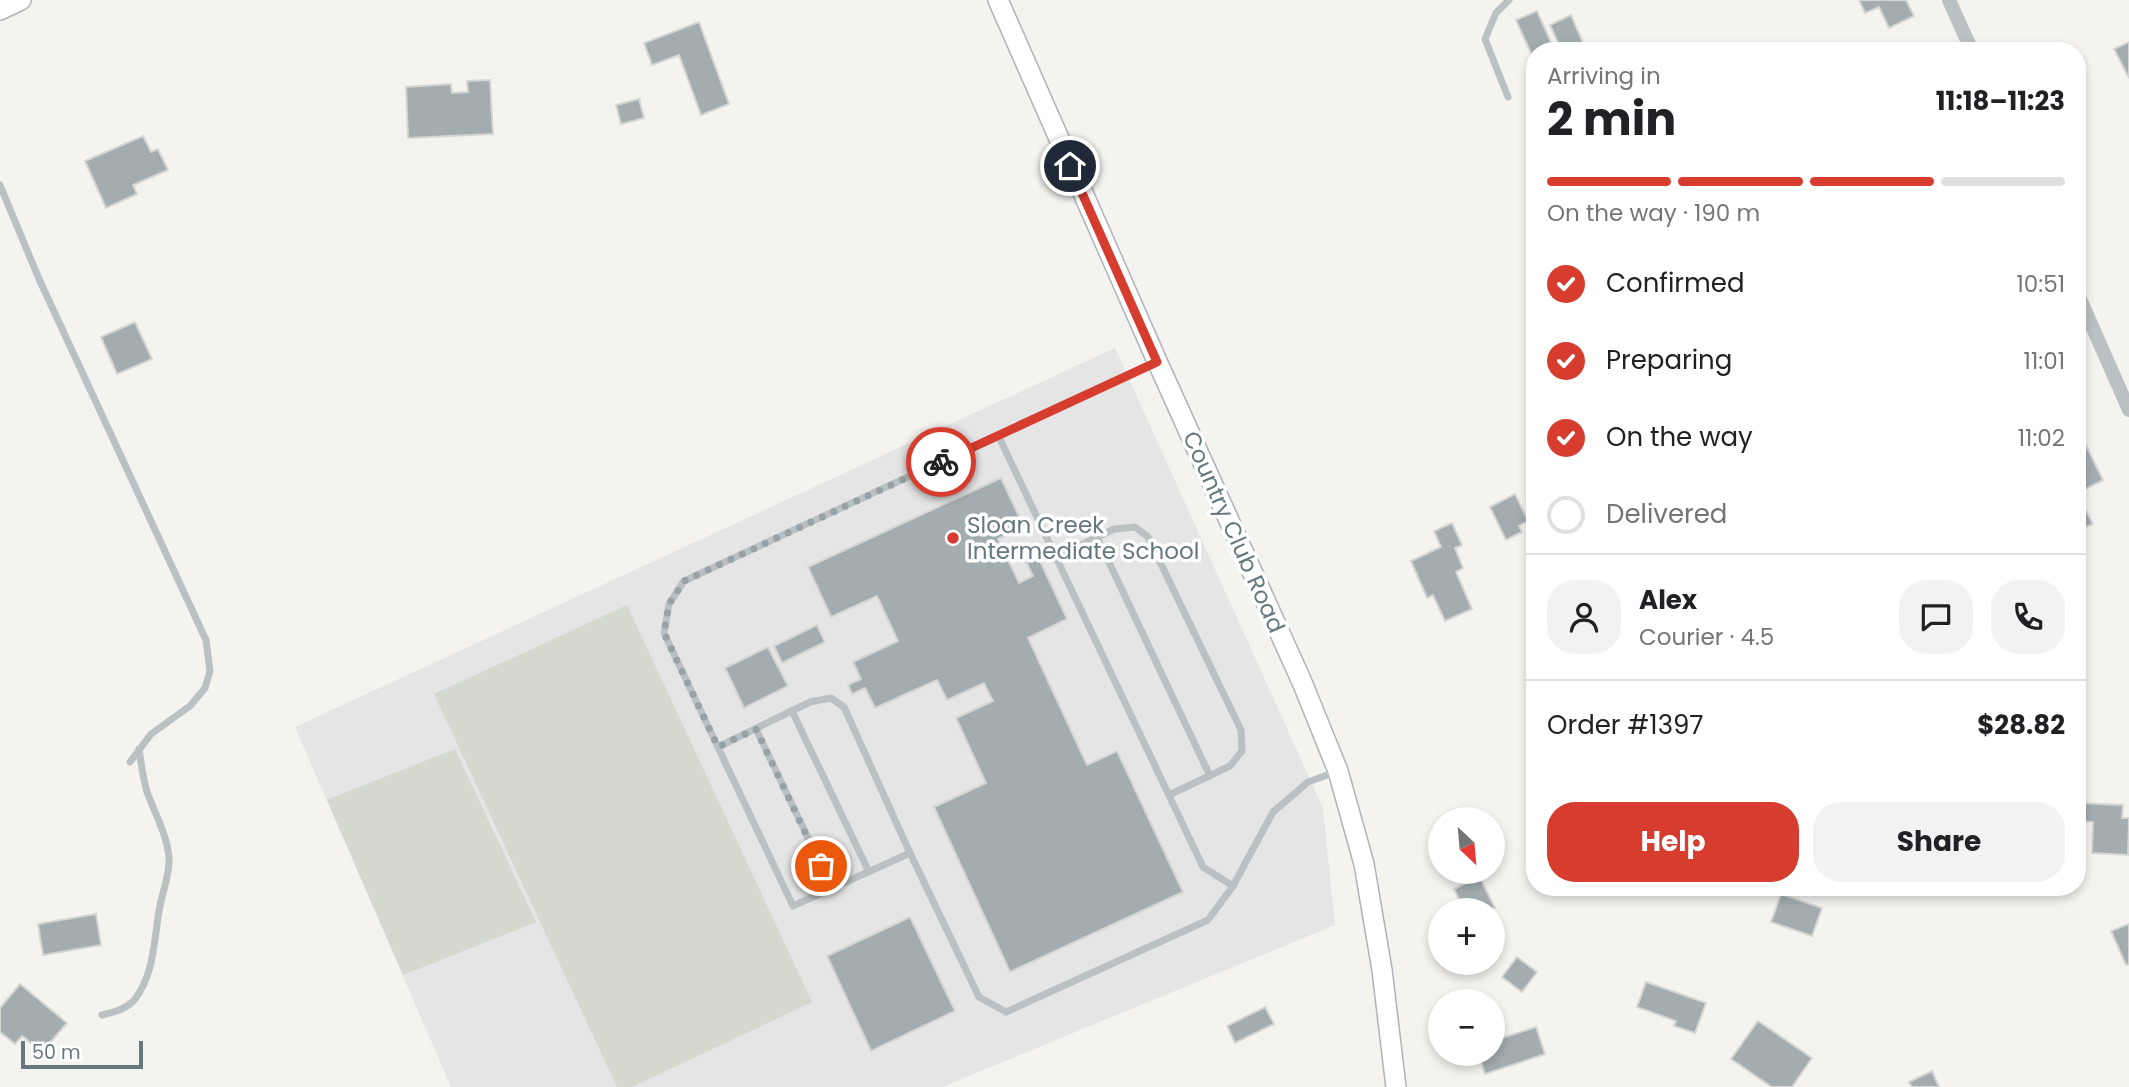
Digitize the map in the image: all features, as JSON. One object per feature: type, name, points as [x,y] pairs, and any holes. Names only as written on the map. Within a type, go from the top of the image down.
[{"type":"main road","points":[[0,10],[21,0]]},
{"type":"main road","name":"Country Club Road","points":[[998,0],[1157,362],[1302,682],[1338,771],[1364,864],[1382,970],[1396,1087]]},
{"type":"street","points":[[1949,0],[1968,42]]},
{"type":"street","points":[[2086,312],[2129,410]]},
{"type":"lane","points":[[1508,97],[1485,39],[1496,13],[1509,0]]},
{"type":"lane","points":[[0,185],[39,279],[206,640],[210,671],[205,688],[190,706],[151,734],[130,762]]},
{"type":"lane","points":[[910,853],[793,906],[664,633],[669,604],[684,581],[1157,362]]},
{"type":"lane","points":[[998,435],[1203,867],[1233,886]]},
{"type":"lane","points":[[1056,557],[1114,529],[1135,527],[1148,537],[1241,730],[1241,751],[1230,766],[1169,795]]},
{"type":"lane","points":[[1097,537],[1210,776]]},
{"type":"lane","points":[[718,747],[810,702],[831,698],[844,708],[979,997],[1006,1012],[1209,920],[1233,886],[1273,812],[1308,782],[1338,771]]},
{"type":"lane","points":[[792,711],[869,872]]},
{"type":"lane","points":[[756,729],[832,888]]},
{"type":"lane","points":[[102,1015],[129,1005],[136,998],[153,952],[169,870],[165,839],[146,790],[139,749]]},
{"type":"shaded area","name":"Sloan Creek Intermediate School","points":[[1115,348],[1323,808],[1335,925],[942,1087],[451,1087],[295,727]]},
{"type":"shaded area","points":[[627,605],[812,1002],[632,1087],[617,1087],[434,694]]},
{"type":"shaded area","points":[[455,749],[536,922],[403,975],[327,800]]},
{"type":"building","points":[[1859,0],[1906,0],[1914,16],[1889,28],[1879,7],[1865,13]]},
{"type":"building","points":[[1537,11],[1551,42],[1526,42],[1516,20]]},
{"type":"building","points":[[1571,15],[1583,42],[1558,42],[1550,25]]},
{"type":"building","points":[[699,22],[729,104],[701,115],[679,55],[652,65],[644,43]]},
{"type":"building","points":[[2129,42],[2129,78],[2114,49]]},
{"type":"building","points":[[490,80],[493,134],[408,138],[406,87],[451,84],[452,93],[468,92],[467,81]]},
{"type":"building","points":[[639,99],[644,118],[621,124],[616,105]]},
{"type":"building","points":[[143,136],[151,152],[158,149],[168,170],[133,185],[137,194],[106,208],[85,161]]},
{"type":"building","points":[[135,322],[152,359],[117,374],[101,337]]},
{"type":"building","points":[[2086,445],[2103,480],[2086,489]]},
{"type":"building","points":[[1001,478],[1024,527],[998,539],[1019,583],[1033,576],[1022,553],[1034,548],[1067,619],[1028,638],[1087,765],[1117,751],[1183,892],[1010,972],[934,807],[986,783],[956,718],[993,701],[984,683],[947,700],[937,680],[875,708],[865,688],[852,694],[848,685],[861,679],[853,662],[898,641],[877,596],[831,617],[808,567]]},
{"type":"building","points":[[1515,494],[1526,517],[1526,522],[1519,526],[1522,532],[1506,540],[1490,507]]},
{"type":"building","points":[[2086,511],[2093,524],[2086,527]]},
{"type":"building","points":[[1452,523],[1462,545],[1455,548],[1463,568],[1456,572],[1472,609],[1445,621],[1433,595],[1427,598],[1411,561],[1441,547],[1434,531]]},
{"type":"building","points":[[817,625],[825,642],[782,663],[774,646]]},
{"type":"building","points":[[768,647],[788,686],[744,708],[725,668]]},
{"type":"building","points":[[2086,803],[2123,805],[2122,818],[2129,818],[2128,855],[2092,853],[2093,822],[2086,822]]},
{"type":"building","points":[[1464,884],[1483,884],[1490,898],[1458,898],[1454,889]]},
{"type":"building","points":[[1780,896],[1822,908],[1812,936],[1771,922]]},
{"type":"building","points":[[96,914],[101,945],[43,955],[38,924]]},
{"type":"building","points":[[910,917],[955,1011],[871,1051],[827,956]]},
{"type":"building","points":[[2129,924],[2129,964],[2126,965],[2111,931]]},
{"type":"building","points":[[1517,957],[1537,972],[1522,992],[1502,977]]},
{"type":"building","points":[[1646,982],[1706,1003],[1695,1033],[1674,1026],[1676,1021],[1637,1007]]},
{"type":"building","points":[[20,984],[67,1023],[42,1052],[22,1036],[15,1044],[0,1032],[0,1008]]},
{"type":"building","points":[[1265,1007],[1274,1024],[1235,1043],[1227,1026]]},
{"type":"building","points":[[1758,1021],[1812,1058],[1792,1087],[1772,1087],[1731,1059]]},
{"type":"building","points":[[1536,1027],[1545,1054],[1485,1074],[1483,1066],[1505,1066],[1505,1037]]},
{"type":"building","points":[[1932,1071],[1939,1087],[1912,1087],[1909,1082]]},
{"type":"way so far","points":[[821,866],[756,729],[718,747],[664,633],[669,604],[684,581],[941,462]]},
{"type":"place","name":"Sloan Creek Intermediate School","points":[[953,538]]},
{"type":"route","points":[[941,462],[1157,362],[1070,166]]}]
